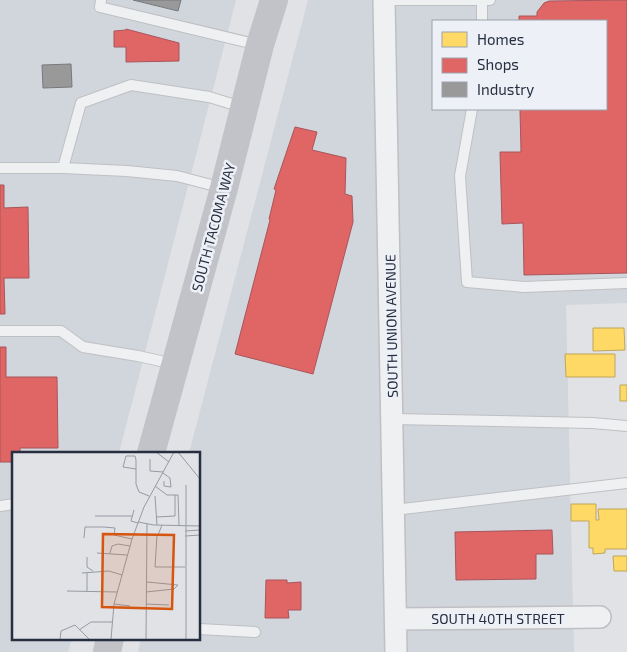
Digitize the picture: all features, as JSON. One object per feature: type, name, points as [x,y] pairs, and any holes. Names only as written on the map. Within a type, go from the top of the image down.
[{"type":"main road","name":"SOUTH TACOMA WAY","points":[[151,452],[224,188],[260,45],[274,0]]},
{"type":"street","name":"SOUTH UNION AVENUE","points":[[384,0],[396,652]]},
{"type":"street","name":"SOUTH 40TH STREET","points":[[396,619],[600,617]]},
{"type":"lane","points":[[101,0],[100,7],[260,45]]},
{"type":"lane","points":[[384,0],[486,1],[482,20]]},
{"type":"lane","points":[[64,168],[81,103],[132,85],[208,97],[244,107]]},
{"type":"lane","points":[[472,110],[460,176],[467,282],[524,286],[627,283]]},
{"type":"lane","points":[[0,168],[64,168],[127,171],[177,176],[224,188]]},
{"type":"lane","points":[[0,330],[61,331],[83,348],[138,356],[175,364]]},
{"type":"lane","points":[[393,418],[592,423],[627,426]]},
{"type":"lane","points":[[394,510],[627,483]]},
{"type":"lane","points":[[200,629],[255,632]]},
{"type":"shaded area","points":[[0,0],[236,0],[119,452],[12,452],[12,640],[71,640],[68,652],[0,652]]},
{"type":"shaded area","points":[[308,0],[627,0],[627,303],[566,305],[574,652],[138,652],[141,640],[200,640],[200,452],[189,452]]},
{"type":"building: Homes","points":[[593,328],[624,328],[625,350],[593,351]]},
{"type":"building: Homes","points":[[565,354],[615,354],[615,377],[566,377]]},
{"type":"building: Homes","points":[[620,385],[627,385],[627,401],[620,401]]},
{"type":"building: Homes","points":[[571,504],[596,504],[596,520],[599,520],[598,509],[627,509],[627,549],[605,549],[605,553],[593,554],[593,548],[589,548],[589,521],[571,521]]},
{"type":"building: Homes","points":[[613,556],[627,556],[627,571],[614,571]]},
{"type":"building: Shops","points":[[627,0],[627,273],[524,275],[523,223],[502,224],[500,152],[521,152],[520,110],[607,110],[607,20],[519,20],[519,16],[537,16],[537,12],[544,3],[549,1]]},
{"type":"building: Shops","points":[[126,29],[179,43],[179,61],[126,62],[126,47],[114,47],[114,31]]},
{"type":"building: Shops","points":[[295,127],[317,132],[312,150],[346,158],[345,194],[352,196],[353,222],[313,374],[235,354],[270,220],[276,190],[274,189]]},
{"type":"building: Shops","points":[[0,185],[4,185],[4,208],[28,207],[29,278],[4,278],[5,314],[0,314]]},
{"type":"building: Shops","points":[[0,347],[6,347],[6,377],[57,377],[58,448],[20,448],[20,452],[12,452],[12,462],[0,462]]},
{"type":"building: Shops","points":[[552,530],[553,554],[536,554],[536,579],[456,580],[455,532]]},
{"type":"building: Shops","points":[[266,580],[287,580],[287,583],[301,582],[301,610],[288,610],[289,618],[265,618]]},
{"type":"building: Industry","points":[[133,0],[181,0],[178,11]]},
{"type":"building: Industry","points":[[71,64],[72,87],[43,88],[42,65]]}]
